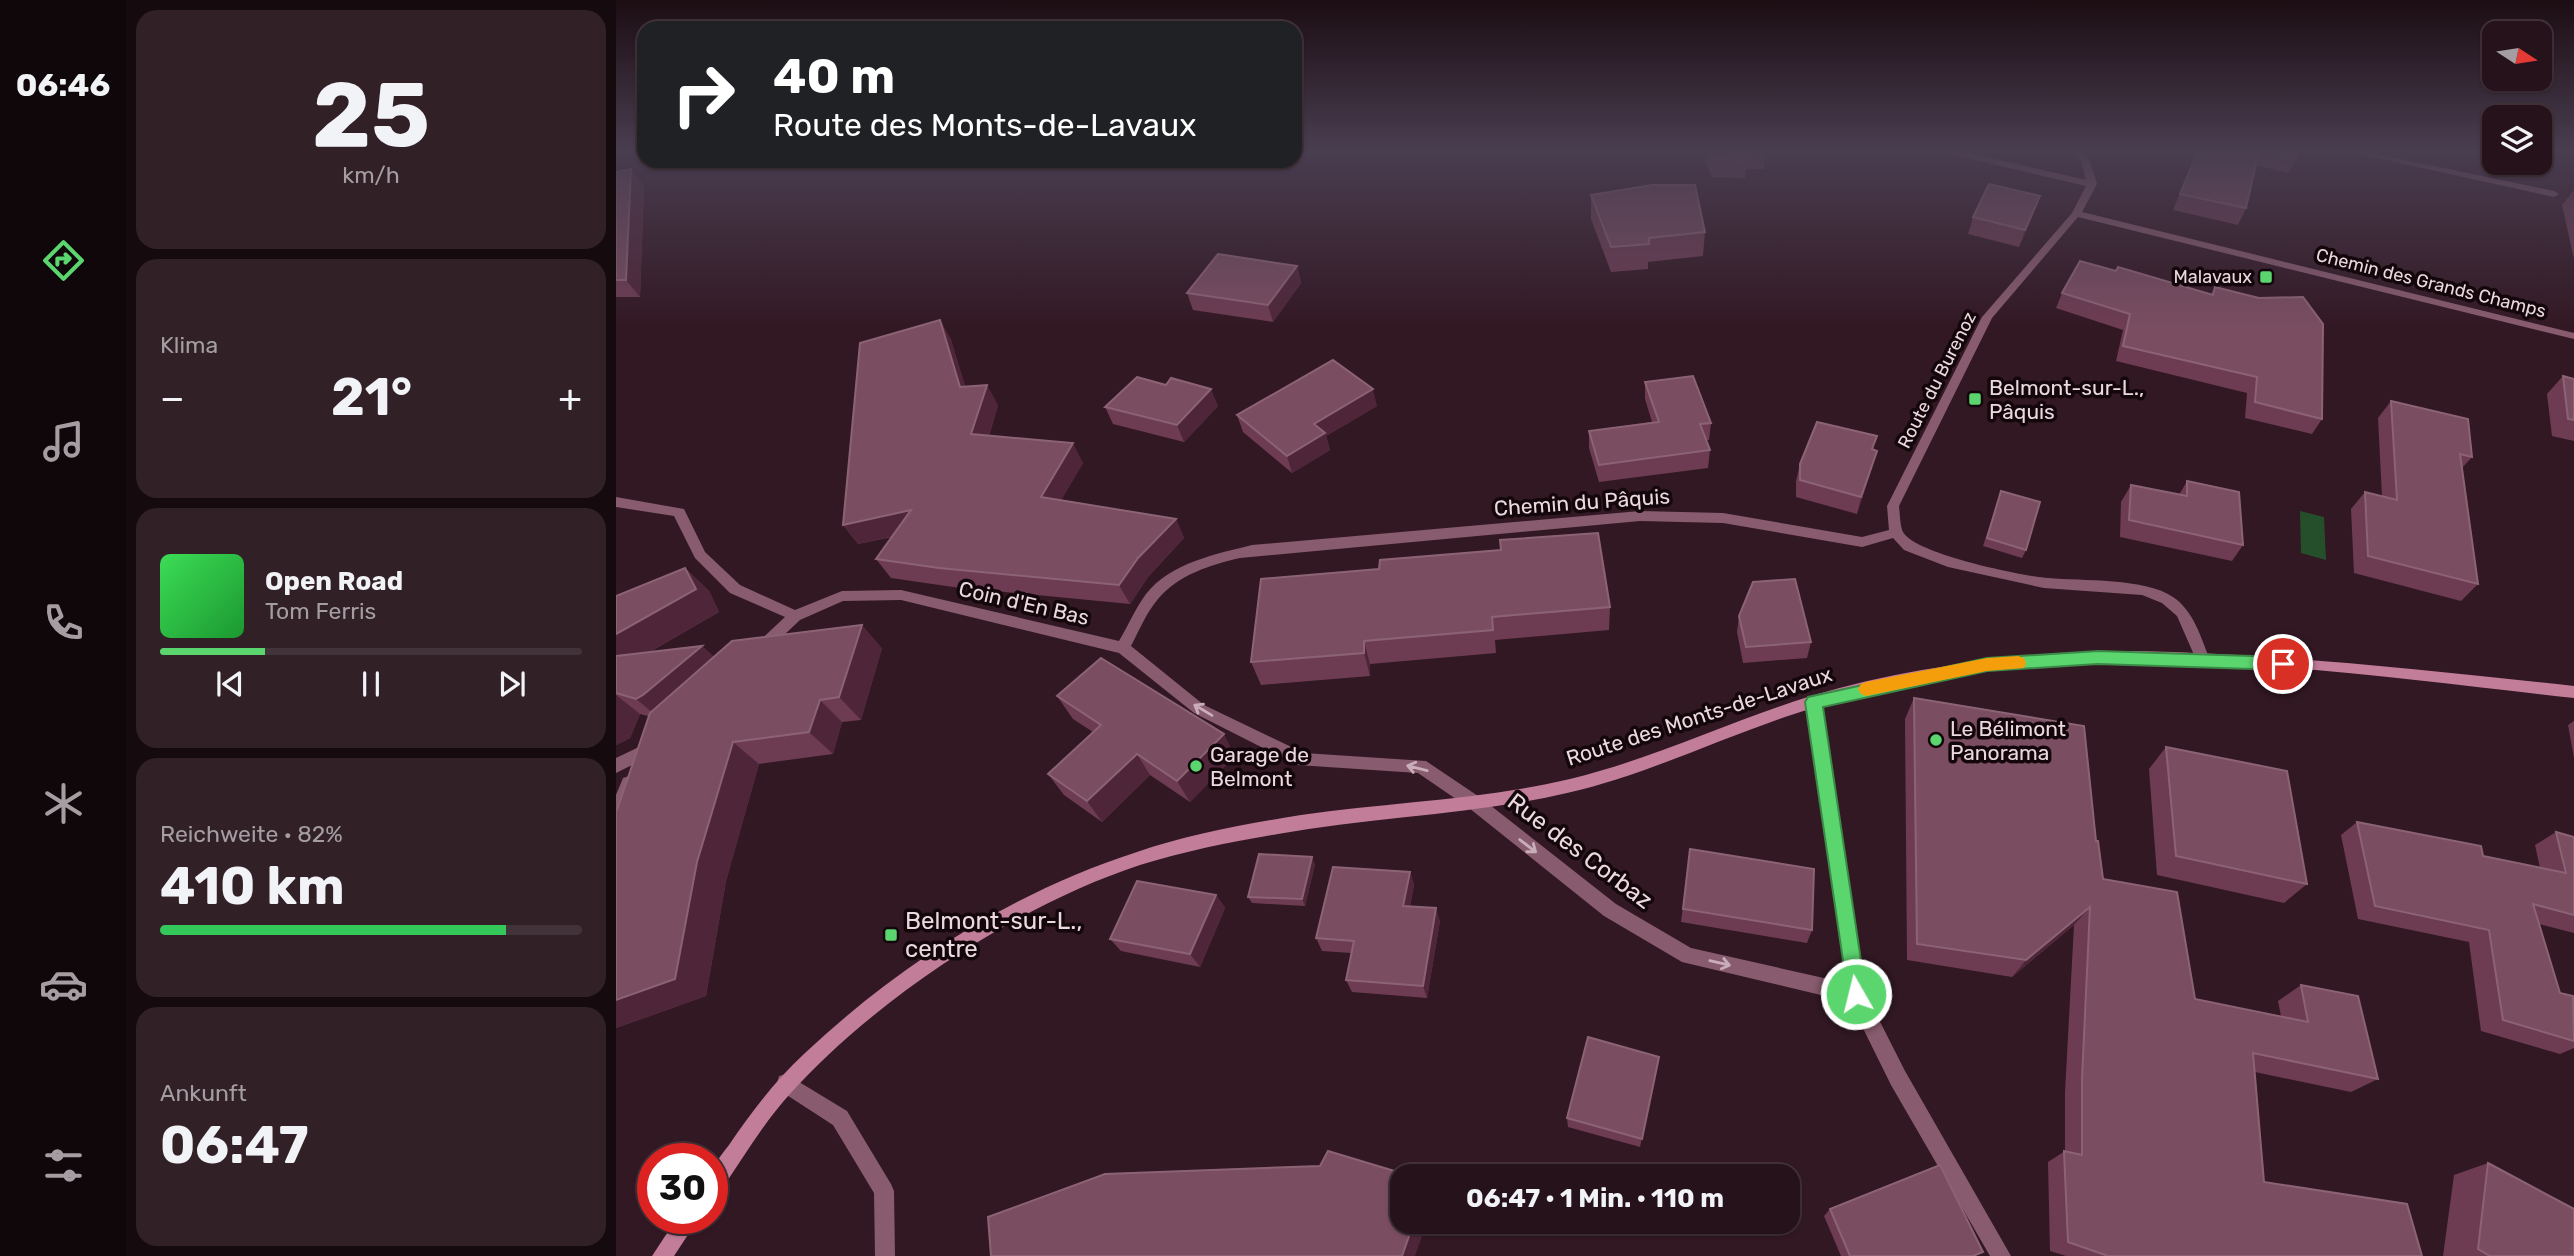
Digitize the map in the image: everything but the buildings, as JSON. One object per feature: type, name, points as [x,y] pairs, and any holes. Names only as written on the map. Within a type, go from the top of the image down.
[{"type":"street","name":"Route du Burenoz","points":[[1896,533],[1892,506],[1987,317],[2078,210]]},
{"type":"street","name":"Chemin des Grands Champs","points":[[2076,214],[2574,336]]},
{"type":"street","points":[[616,502],[679,512],[700,555],[735,589],[794,616]]},
{"type":"street","name":"Chemin du Pâquis","points":[[1123,648],[1154,593],[1189,569],[1217,558],[1252,550],[1640,516],[1723,518],[1861,542],[1896,533]]},
{"type":"street","points":[[1896,533],[1909,547],[1948,562],[2044,583],[2143,590],[2167,599],[2183,613],[2203,660]]},
{"type":"street","name":"Coin d'En Bas","points":[[746,662],[794,616],[842,596],[901,596],[1123,648],[1199,709],[1302,760],[1421,766],[1475,803]]},
{"type":"street","name":"Route des Monts-de-Lavaux","points":[[728,1164],[786,1083],[910,975],[1036,900],[1118,865],[1195,843],[1302,822],[1475,803],[1568,786],[1643,764],[1814,702],[1987,665],[2098,658],[2203,660],[2310,665],[2574,692]]},
{"type":"street","points":[[1814,702],[1856,994],[1898,1078],[2001,1256]]},
{"type":"street","points":[[616,766],[648,747],[616,814]]},
{"type":"street","name":"Rue des Corbaz","points":[[1475,803],[1610,910],[1688,956],[1856,994]]},
{"type":"street","points":[[786,1083],[840,1118],[884,1191],[885,1256]]},
{"type":"street","points":[[662,1256],[678,1234]]},
{"type":"shaded area","points":[[2300,511],[2324,517],[2326,560],[2301,553]]},
{"type":"slow traffic","points":[[1866,689],[1987,665],[2018,663]]},
{"type":"place","name":"Malavaux","points":[[2266,277]]},
{"type":"place","name":"Belmont-sur-L., Pâquis","points":[[1975,399]]},
{"type":"place","name":"Le Bélimont Panorama","points":[[1936,740]]},
{"type":"place","name":"Garage de Belmont","points":[[1196,766]]},
{"type":"place","name":"Belmont-sur-L., centre","points":[[891,935]]},
{"type":"route","points":[[1856,994],[1814,702],[1849,692],[1987,665],[2098,658],[2283,664]]}]
